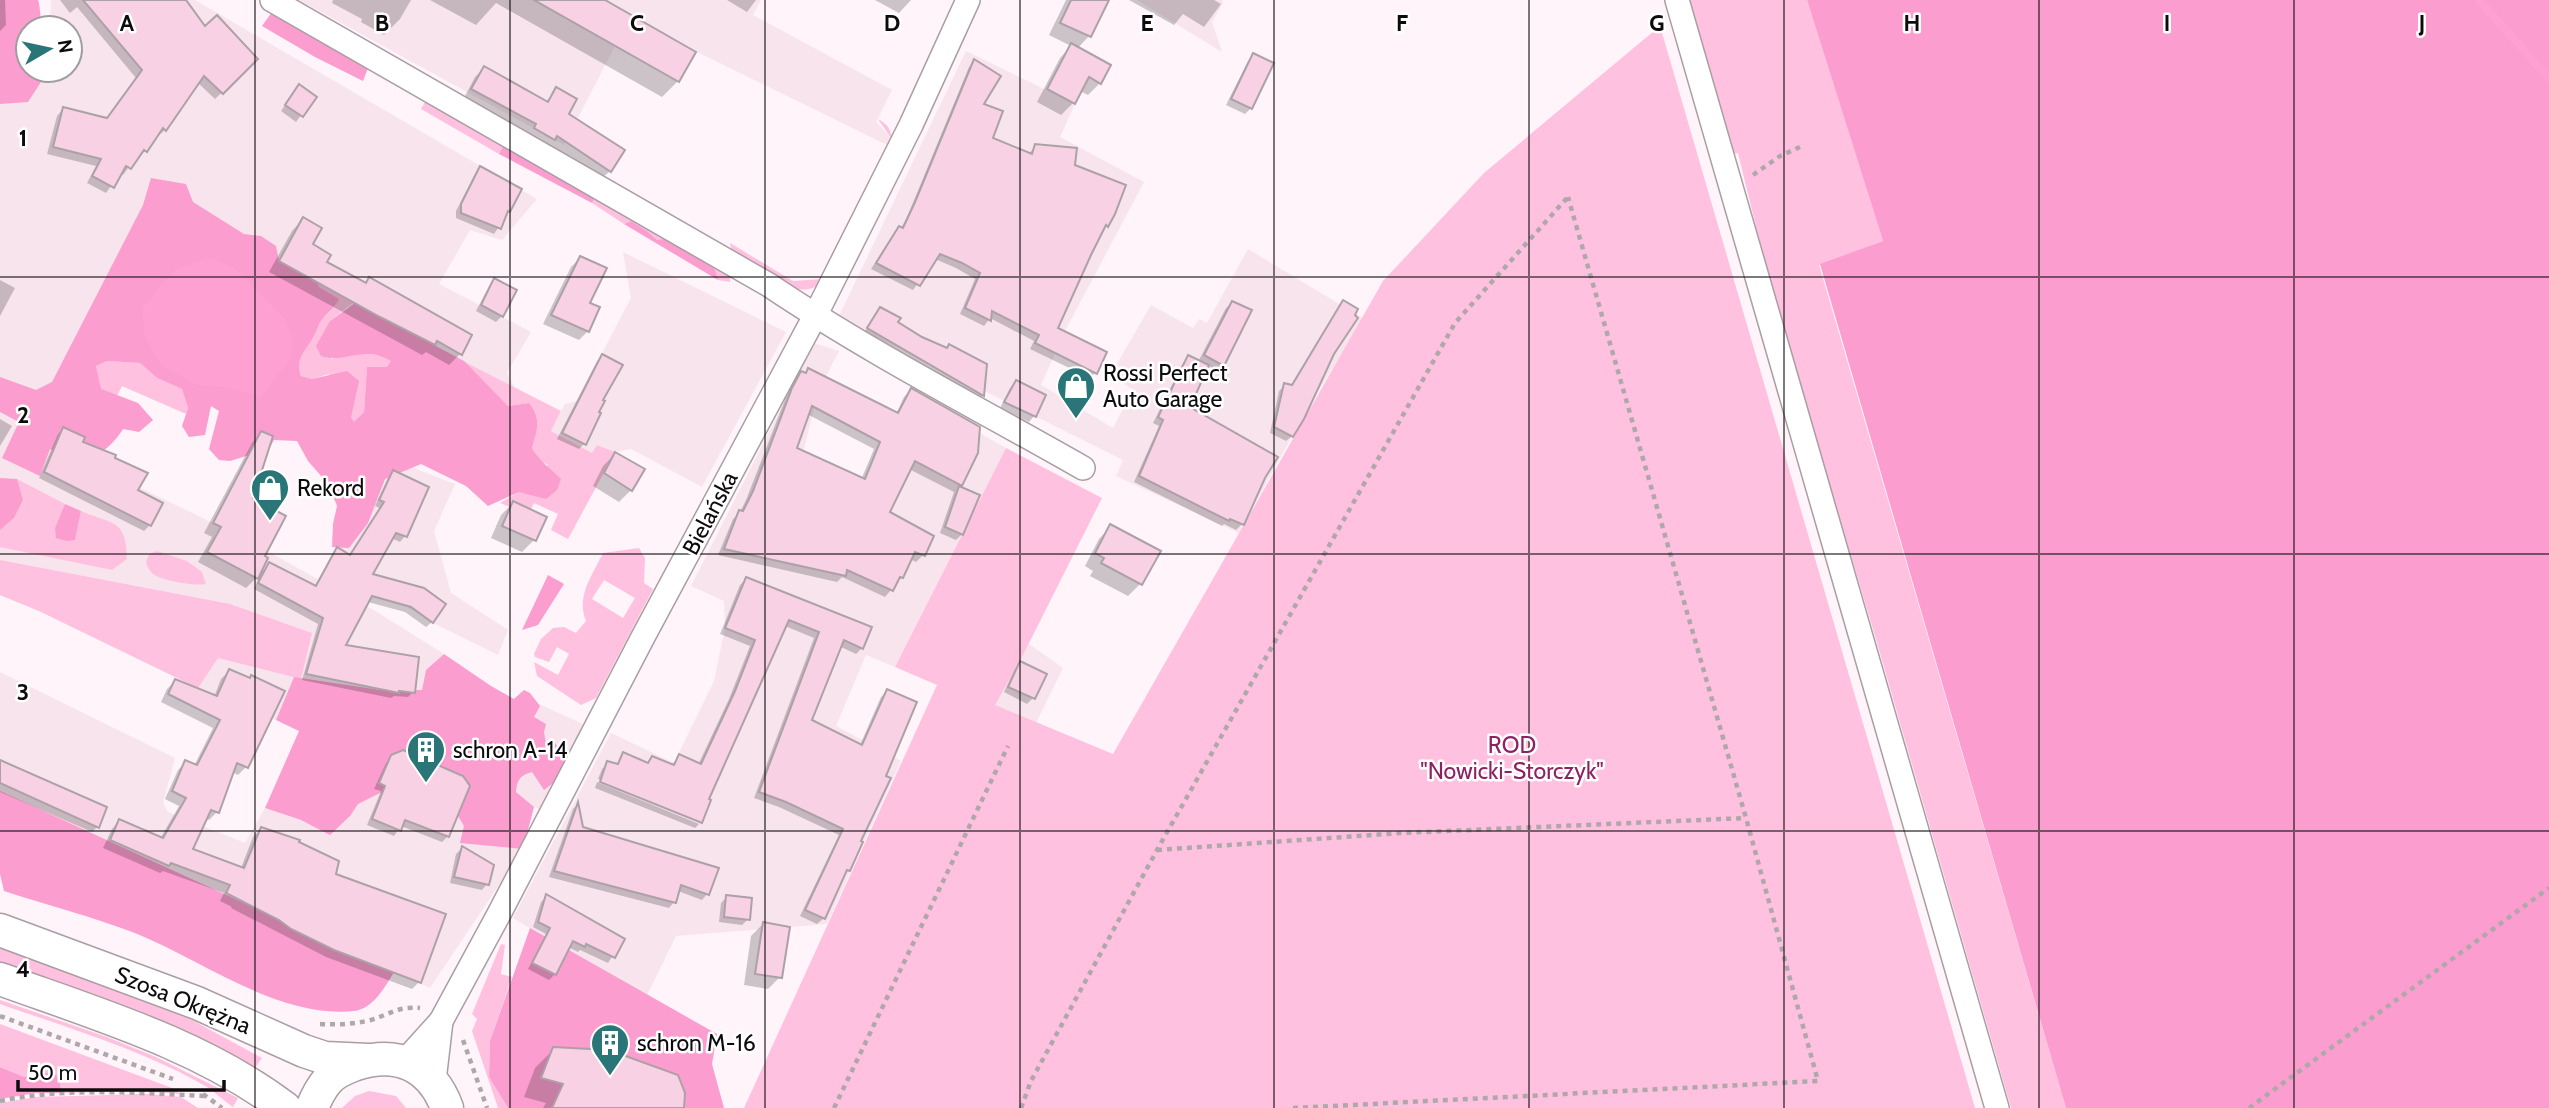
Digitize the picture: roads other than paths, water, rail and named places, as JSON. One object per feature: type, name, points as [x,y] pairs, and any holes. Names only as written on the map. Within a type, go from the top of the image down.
[{"type":"street","points":[[272,0],[769,285],[815,316],[911,373],[1083,468]]},
{"type":"street","name":"Bielańska","points":[[404,1062],[441,1021],[815,316],[911,125],[968,0]]},
{"type":"street","points":[[1677,0],[1997,1108]]},
{"type":"street","name":"Szosa Okrężna","points":[[0,930],[197,1003],[325,1058],[389,1059],[404,1062]]},
{"type":"street","name":"Szosa Okrężna","points":[[0,979],[134,1027],[189,1052],[260,1090],[285,1108]]},
{"type":"street","name":"Bielańska","points":[[441,1021],[441,1094]]},
{"type":"street","points":[[312,1108],[329,1078],[343,1069],[368,1060]]},
{"type":"street","points":[[404,1062],[425,1073],[441,1094]]},
{"type":"waterway","points":[[2479,0],[2549,78]]},
{"type":"place","name":"Rossi Perfect Auto Garage","points":[[1076,420]]},
{"type":"place","name":"Rekord","points":[[270,522]]},
{"type":"place","name":"schron A-14","points":[[426,784]]},
{"type":"place","name":"schron M-16","points":[[610,1077]]},
{"type":"park label","name":"ROD \"Nowicki-Storczyk\"","points":[[1512,758]]}]
